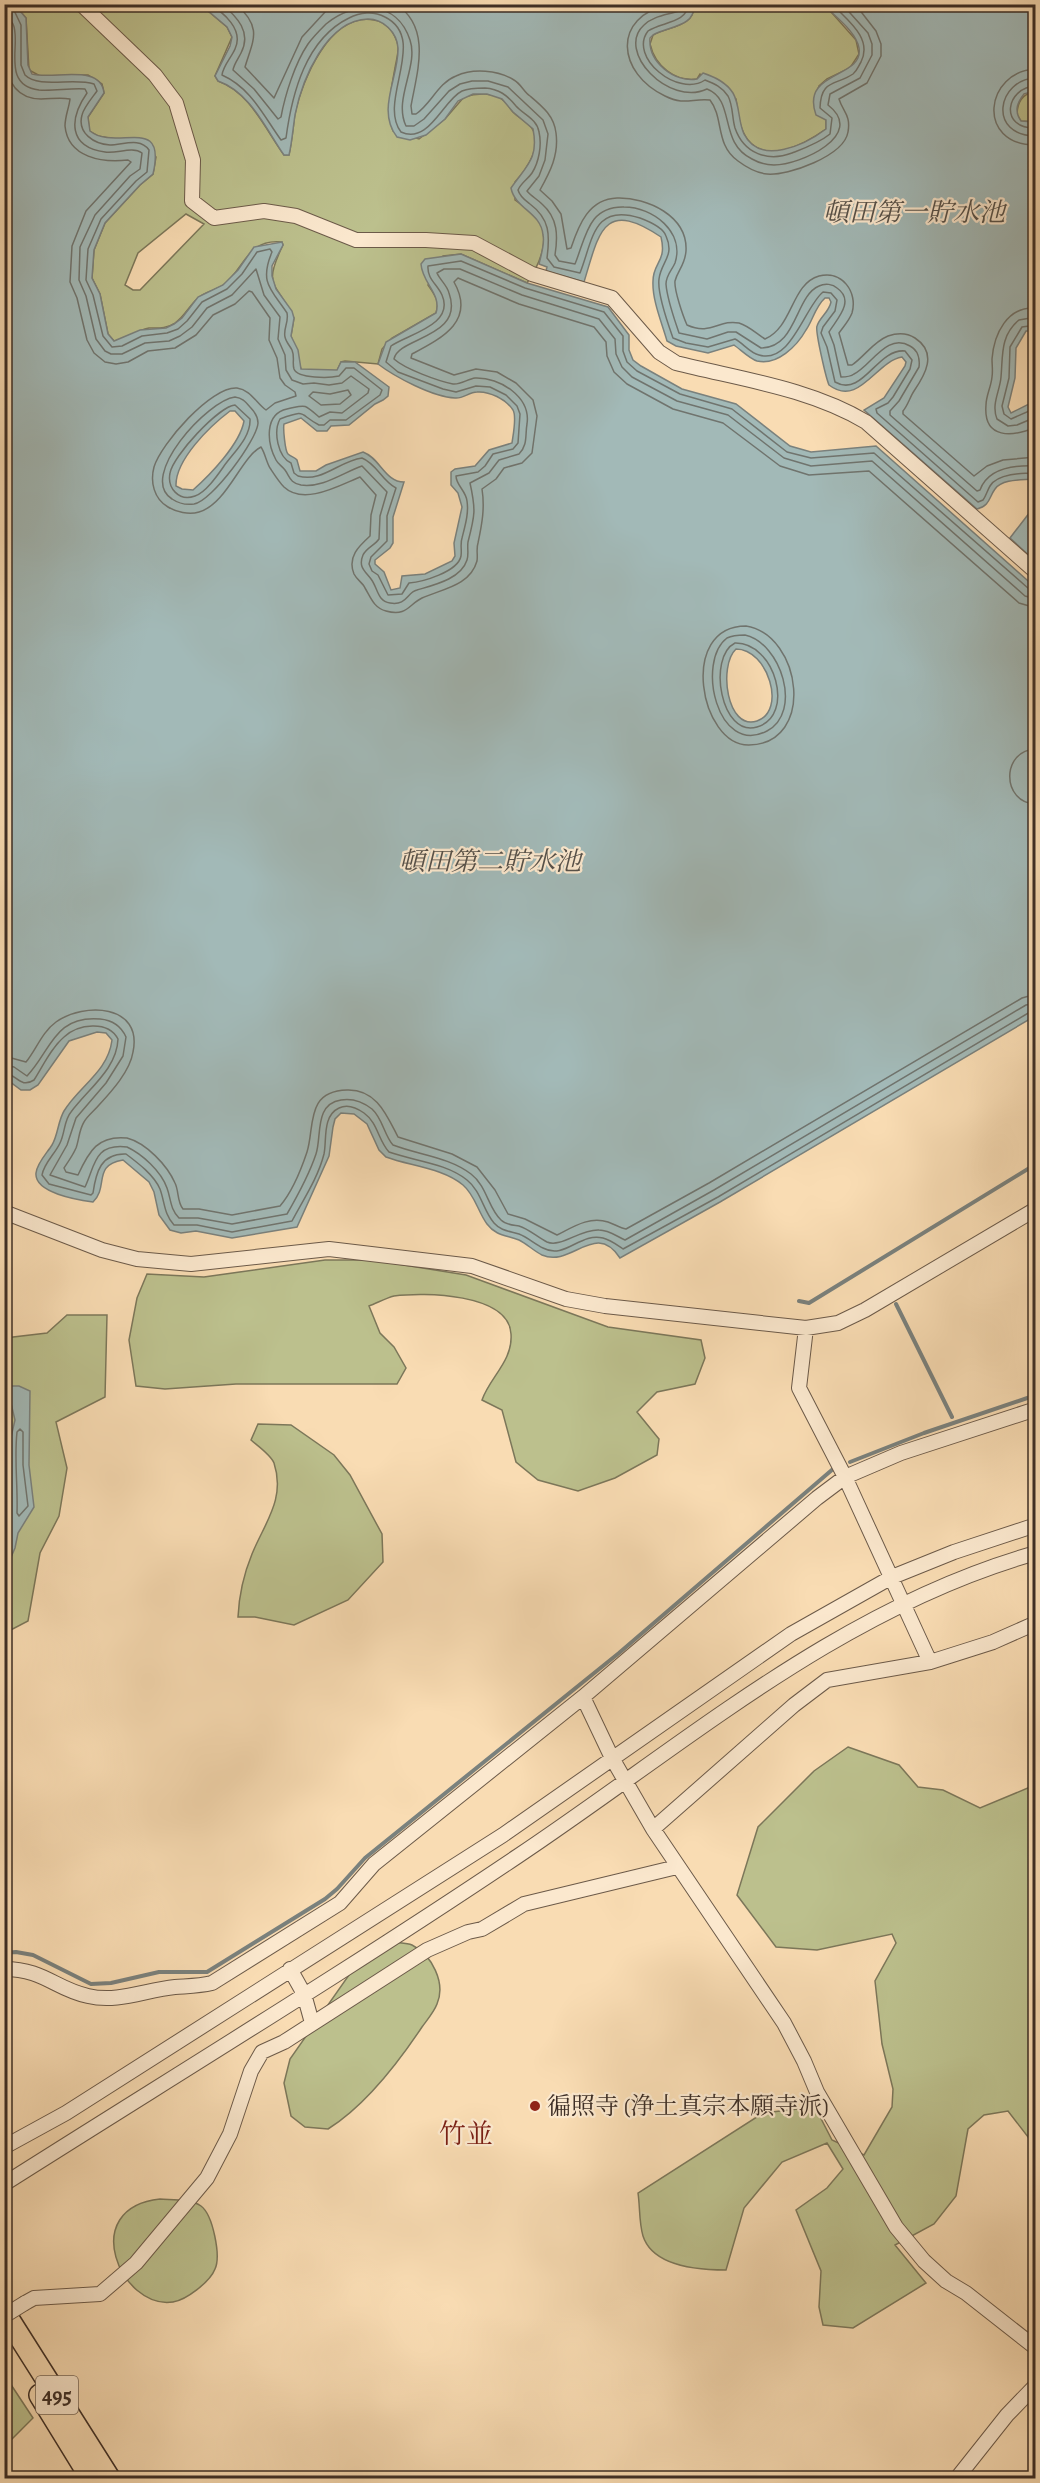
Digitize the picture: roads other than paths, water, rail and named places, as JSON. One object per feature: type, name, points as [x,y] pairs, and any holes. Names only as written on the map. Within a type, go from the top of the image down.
[{"type":"highway","name":"495","points":[[4,2314],[109,2478]]},
{"type":"highway","name":"495","points":[[4,2338],[92,2478]]},
{"type":"street","points":[[81,4],[155,75],[176,103],[193,160],[192,201],[214,218],[264,211],[296,216],[356,240],[474,243],[532,274],[612,298],[659,352],[676,363],[806,395],[839,406],[866,422],[1035,572]]},
{"type":"street","points":[[4,1212],[102,1250],[137,1259],[190,1264],[330,1249],[472,1266],[566,1299],[605,1306],[806,1328],[838,1323],[865,1310],[1035,1209]]},
{"type":"street","points":[[806,1328],[800,1388],[845,1477],[930,1662]]},
{"type":"street","points":[[4,1969],[23,1969],[43,1975],[85,1996],[100,1998],[118,1998],[175,1987],[196,1987],[212,1983],[340,1904],[374,1864],[583,1696],[817,1498],[845,1477],[901,1453],[1035,1408]]},
{"type":"street","points":[[4,2147],[66,2113],[503,1835],[791,1634],[892,1577],[965,1548],[1035,1525]]},
{"type":"street","points":[[4,2184],[516,1857],[800,1660],[904,1602],[998,1564],[1035,1553]]},
{"type":"street","points":[[653,1828],[794,1705],[826,1680],[930,1662],[993,1642],[1035,1623]]},
{"type":"street","points":[[583,1696],[612,1758],[653,1828],[677,1867],[784,2023],[817,2092],[896,2227],[924,2261],[946,2281],[966,2293],[1035,2348]]},
{"type":"street","points":[[4,2314],[34,2298],[100,2294],[136,2263],[207,2178],[230,2134],[251,2071],[261,2052],[284,2042],[428,1950],[468,1932],[482,1929],[524,1904],[677,1867]]},
{"type":"street","points":[[290,1969],[304,1994],[312,2023]]},
{"type":"street","points":[[957,2478],[1007,2415],[1035,2385]]},
{"type":"water","name":"頓田第二貯水池","points":[[5,4],[15,5],[26,18],[28,65],[32,74],[85,75],[101,84],[104,93],[88,117],[90,131],[113,138],[146,139],[153,144],[155,156],[153,174],[105,223],[94,250],[92,278],[100,294],[108,334],[114,341],[140,330],[166,328],[174,324],[182,318],[198,297],[223,285],[238,270],[254,247],[282,242],[283,245],[272,266],[272,276],[276,289],[292,311],[294,318],[291,336],[298,350],[301,369],[337,370],[341,362],[355,362],[389,387],[388,396],[349,425],[331,426],[327,431],[317,431],[301,418],[284,424],[284,430],[287,452],[297,460],[300,471],[316,471],[326,465],[363,452],[374,459],[392,478],[404,482],[393,517],[393,543],[375,560],[375,564],[384,572],[391,590],[400,588],[402,576],[425,574],[452,561],[455,556],[454,543],[462,507],[458,493],[451,485],[451,472],[455,469],[475,466],[489,450],[512,443],[515,417],[513,410],[502,399],[482,392],[474,392],[458,398],[446,397],[404,380],[378,364],[386,342],[436,313],[436,300],[421,264],[425,259],[461,254],[527,283],[608,307],[629,335],[629,350],[633,360],[682,389],[736,404],[790,446],[811,452],[876,446],[1035,587],[1036,768],[1032,775],[1036,786],[1035,1016],[720,1202],[620,1258],[611,1247],[601,1243],[583,1247],[563,1256],[542,1255],[519,1240],[498,1233],[487,1224],[471,1194],[463,1185],[436,1171],[386,1157],[379,1150],[367,1124],[354,1114],[341,1113],[335,1119],[329,1156],[297,1227],[232,1238],[196,1231],[181,1233],[170,1230],[159,1215],[154,1192],[149,1182],[123,1160],[107,1167],[102,1177],[98,1196],[93,1202],[58,1194],[42,1186],[37,1180],[37,1169],[54,1141],[64,1111],[105,1061],[112,1040],[106,1033],[97,1032],[69,1041],[38,1085],[30,1090],[21,1090],[5,1078]],"holes":[[[230,411],[235,411],[244,421],[231,449],[216,468],[193,490],[176,486],[177,476],[187,455],[204,434]],[[736,649],[747,652],[757,659],[765,669],[770,681],[771,706],[766,715],[757,721],[747,721],[739,716],[732,707],[728,695],[727,669]]]},
{"type":"water","name":"頓田第一貯水池","points":[[185,5],[694,5],[693,12],[686,22],[659,32],[650,38],[653,55],[664,69],[680,78],[697,79],[703,73],[724,83],[735,98],[744,134],[751,144],[771,151],[795,146],[826,129],[826,120],[816,115],[813,100],[817,90],[824,82],[852,65],[858,58],[859,48],[854,36],[824,5],[1035,5],[1035,91],[1024,94],[1017,110],[1021,121],[1035,122],[1035,331],[1026,331],[1016,348],[1015,378],[1008,407],[1011,413],[1035,401],[1035,481],[1032,479],[1002,483],[995,489],[987,503],[977,509],[864,410],[884,398],[905,366],[906,362],[902,357],[893,360],[867,381],[849,391],[840,391],[829,385],[821,355],[817,326],[830,306],[829,298],[825,298],[816,309],[802,336],[792,348],[779,358],[764,362],[754,360],[734,345],[708,353],[676,346],[667,341],[653,288],[655,270],[662,252],[661,237],[642,226],[627,221],[615,221],[606,226],[594,249],[584,282],[546,271],[547,267],[539,264],[544,242],[541,227],[538,221],[517,201],[511,188],[533,155],[533,129],[502,99],[487,94],[473,94],[458,101],[445,119],[426,135],[410,140],[397,137],[391,127],[388,105],[398,48],[392,32],[379,21],[368,19],[353,22],[340,30],[318,54],[298,101],[289,155],[284,155],[248,102],[229,86],[218,81],[215,76],[230,46],[232,37],[227,27],[208,11]]},
{"type":"water","points":[[1035,500],[1035,561],[1010,538],[1030,512]]},
{"type":"water","points":[[11,1386],[19,1386],[30,1391],[29,1465],[34,1507],[18,1533],[15,1548],[5,1571],[5,1523],[11,1512],[8,1461],[15,1420],[9,1395]]},
{"type":"waterway","points":[[799,1301],[809,1303],[1036,1164]]},
{"type":"waterway","points":[[896,1304],[952,1417]]},
{"type":"waterway","points":[[850,1462],[924,1433],[1036,1395]]},
{"type":"waterway","points":[[4,1953],[16,1952],[33,1955],[91,1984],[111,1983],[159,1972],[207,1972],[325,1899],[365,1858],[619,1653],[833,1469]]},
{"type":"place","name":"徧照寺 (浄土真宗本願寺派)","points":[[535,2106]]},
{"type":"district","name":"竹並","points":[[466,2134]]}]
